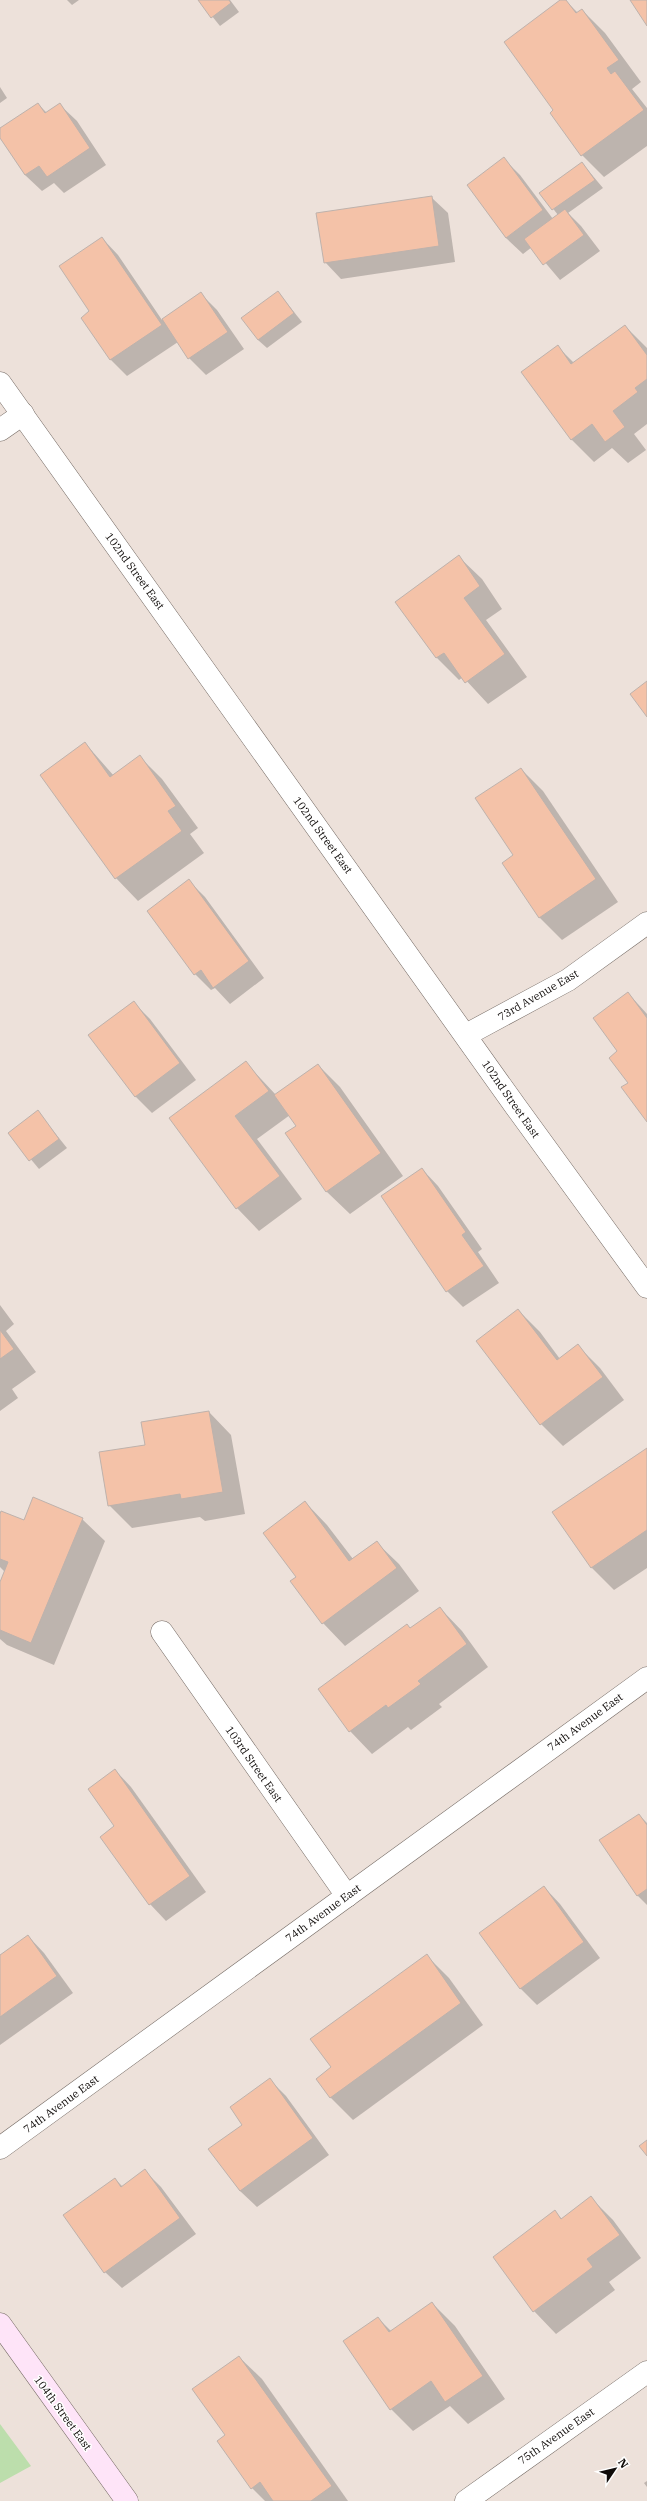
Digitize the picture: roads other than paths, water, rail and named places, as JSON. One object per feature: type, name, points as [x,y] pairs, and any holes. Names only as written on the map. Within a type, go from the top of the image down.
[{"type":"street","name":"102nd Street East","points":[[0,383],[647,1287]]},
{"type":"street","points":[[0,430],[23,414]]},
{"type":"street","name":"73rd Avenue East","points":[[466,1035],[568,980],[647,923]]},
{"type":"street","name":"103rd Street East","points":[[162,1632],[347,1896]]},
{"type":"street","name":"74th Avenue East","points":[[0,2148],[647,1678]]},
{"type":"street","name":"104th Street East","points":[[0,2324],[127,2501]]},
{"type":"street","name":"75th Avenue East","points":[[466,2501],[647,2372]]}]
